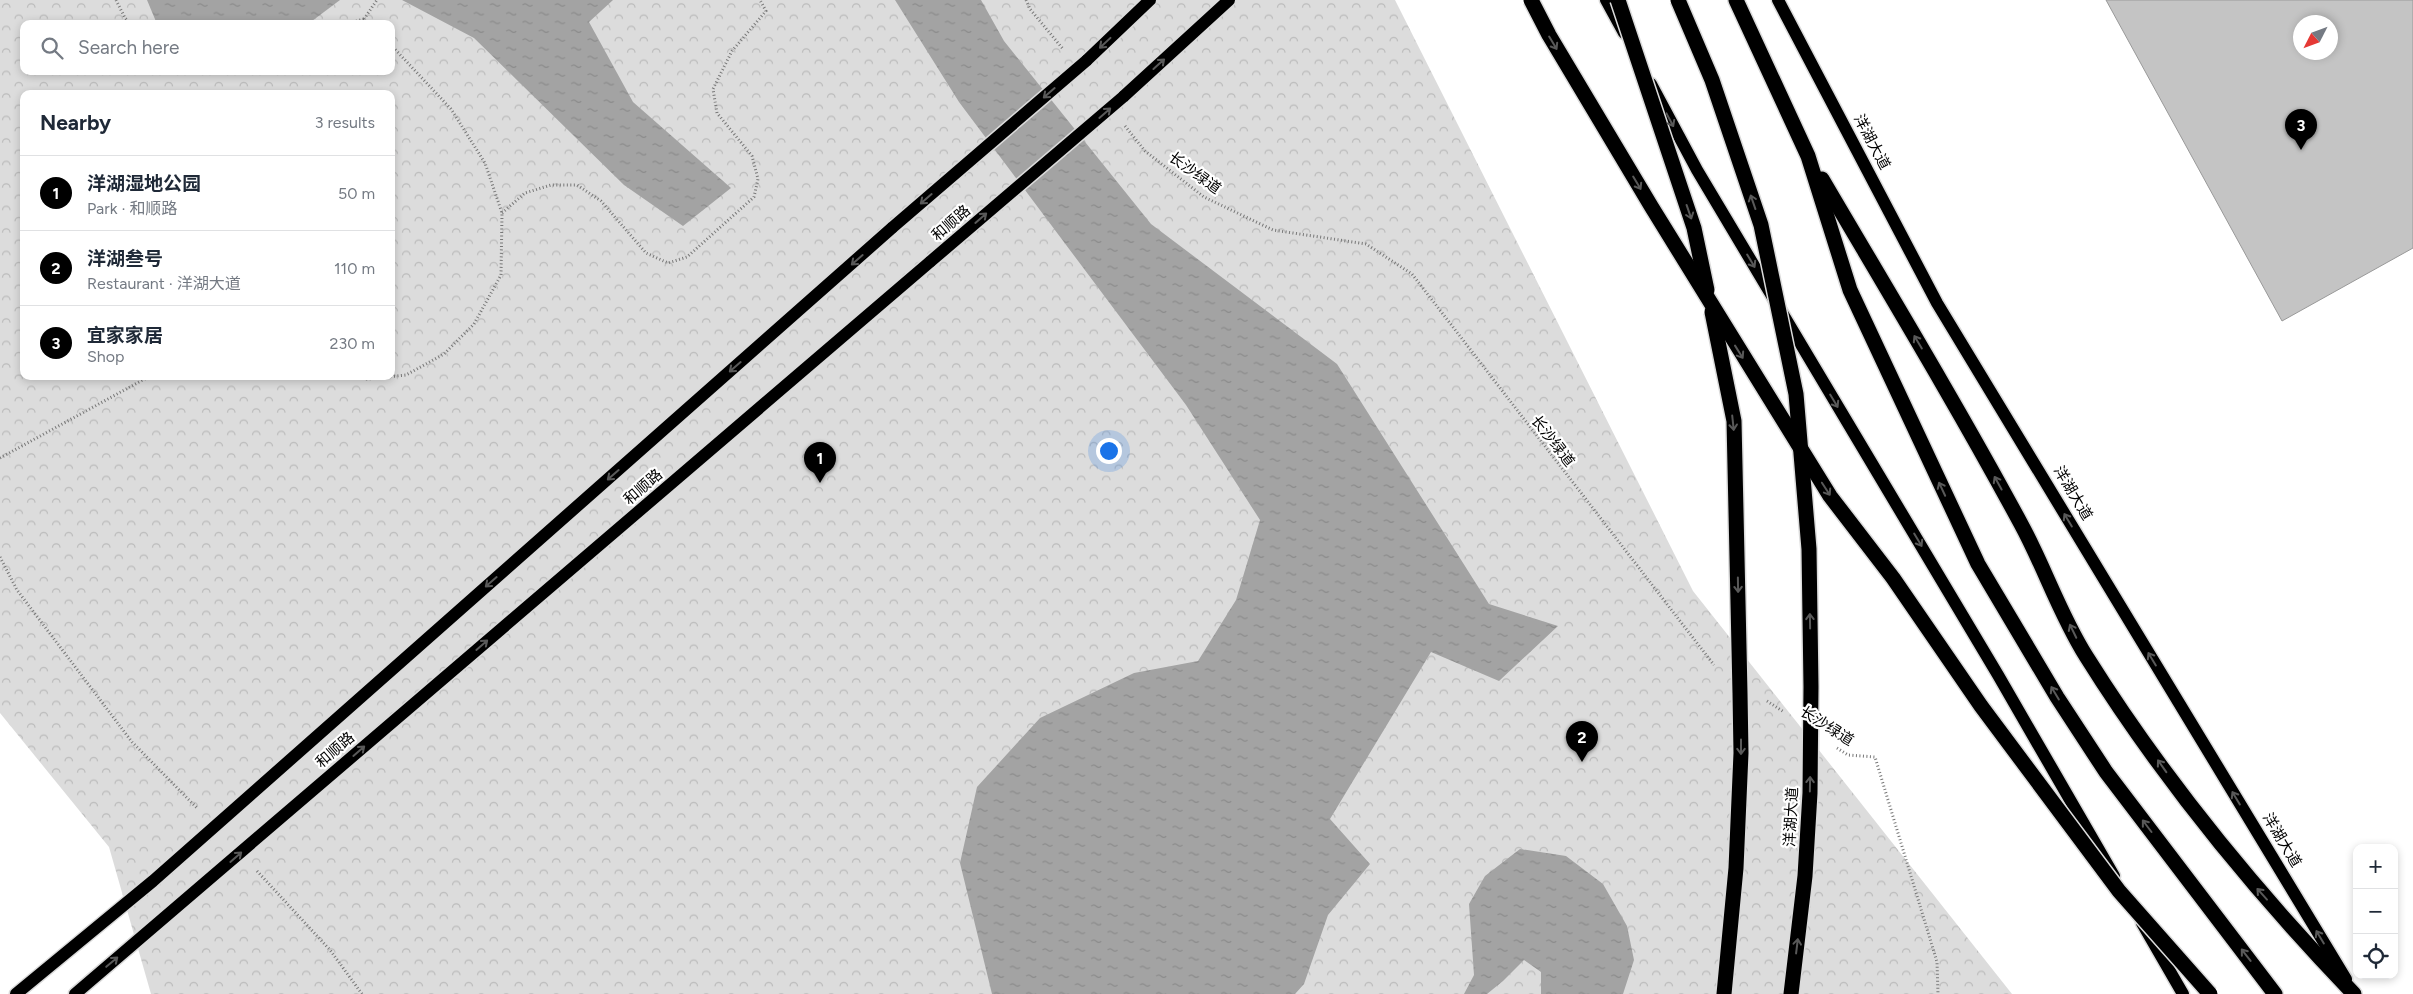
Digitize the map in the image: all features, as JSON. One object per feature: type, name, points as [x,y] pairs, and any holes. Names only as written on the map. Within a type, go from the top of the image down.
[{"type":"highway","points":[[1531,0],[1549,35],[1662,223],[1830,496],[1893,578],[1982,706],[2120,891],[2210,994]]},
{"type":"highway","points":[[1618,0],[1694,228],[1734,421],[1742,753],[1736,868],[1724,994]]},
{"type":"highway","name":"洋湖大道","points":[[1678,0],[1712,80],[1761,226],[1796,394],[1809,549],[1811,688],[1810,793],[1805,876],[1791,994]]},
{"type":"highway","points":[[1736,0],[1808,156],[1924,351],[2022,526],[2084,654],[2192,810],[2250,880],[2355,994]]},
{"type":"highway","points":[[1808,156],[1850,290],[1978,564],[2057,697],[2106,772],[2275,994]]},
{"type":"main road","name":"和顺路","points":[[16,994],[153,881],[893,227],[1086,61],[1150,0]]},
{"type":"main road","name":"和顺路","points":[[75,994],[1123,97],[1229,0]]},
{"type":"main road","points":[[1606,0],[1702,179],[1993,666],[2183,994]]},
{"type":"main road","name":"洋湖大道","points":[[1778,0],[1937,303],[2355,994]]},
{"type":"path","points":[[116,0],[127,20]]},
{"type":"path","points":[[360,20],[364,19],[377,0]]},
{"type":"path","points":[[502,213],[525,193],[550,185],[577,185],[601,201],[646,253],[668,263],[687,257],[754,197],[758,179],[752,156],[717,113],[713,89],[732,52],[766,11],[760,0]]},
{"type":"path","points":[[1026,0],[1030,9],[1066,54]]},
{"type":"path","points":[[395,49],[451,109],[485,163],[502,213],[501,275],[474,324],[444,354],[406,375],[395,376]]},
{"type":"path","name":"长沙绿道","points":[[1121,121],[1145,151],[1204,197],[1273,230],[1366,244],[1412,274],[1711,664],[1719,669]]},
{"type":"path","points":[[0,458],[143,380]]},
{"type":"path","points":[[0,557],[17,590],[132,742],[200,811]]},
{"type":"path","name":"长沙绿道","points":[[1760,696],[1792,717]]},
{"type":"path","name":"长沙绿道","points":[[1832,744],[1848,755],[1875,757],[1937,962],[1938,994]]},
{"type":"path","points":[[255,868],[330,950],[362,994]]},
{"type":"green space","points":[[0,0],[1395,0],[1693,591],[2012,994],[151,994],[109,847],[0,713]]},
{"type":"water","points":[[147,0],[340,0],[313,20],[155,20]]},
{"type":"water","points":[[402,0],[613,0],[589,22],[633,102],[731,188],[683,226],[624,185],[474,38]]},
{"type":"water","points":[[895,0],[981,0],[1004,41],[1151,224],[1337,364],[1489,604],[1558,626],[1499,681],[1431,652],[1330,819],[1370,864],[1328,915],[1304,984],[1295,994],[992,994],[960,863],[977,787],[1040,718],[1134,673],[1198,661],[1236,600],[1260,520],[1186,405],[959,102]]},
{"type":"water","points":[[1520,849],[1566,856],[1603,884],[1627,926],[1634,960],[1623,994],[1541,994],[1541,972],[1524,960],[1487,994],[1464,994],[1474,975],[1469,904],[1485,876]]},
{"type":"building","points":[[2106,0],[2413,0],[2413,248],[2282,321]]},
{"type":"place","name":"宜家家居","points":[[2301,150]]},
{"type":"place","name":"洋湖湿地公园","points":[[820,483]]},
{"type":"place","name":"洋湖叁号","points":[[1582,762]]}]
